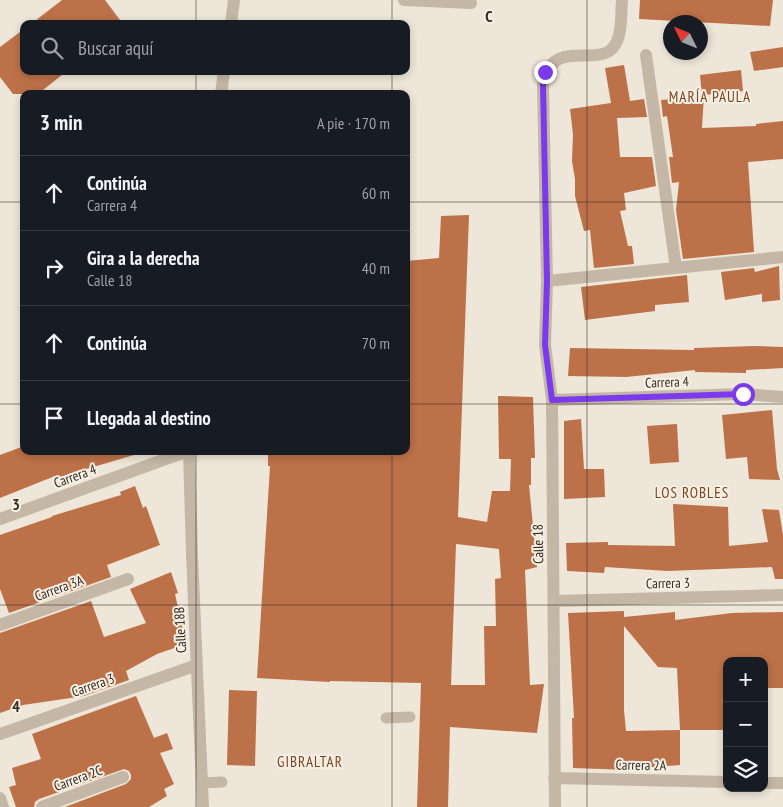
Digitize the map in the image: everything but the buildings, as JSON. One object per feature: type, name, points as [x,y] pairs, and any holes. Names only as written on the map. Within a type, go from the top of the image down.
[{"type":"street","points":[[232,20],[234,0]]},
{"type":"street","points":[[404,0],[471,3]]},
{"type":"street","name":"Calle 18","points":[[555,807],[552,400],[545,345],[547,281],[543,84],[545,72],[551,63],[560,57],[603,54],[611,51],[619,36],[622,0]]},
{"type":"street","points":[[646,55],[676,268]]},
{"type":"street","points":[[222,90],[223,75]]},
{"type":"street","points":[[547,281],[783,257]]},
{"type":"street","name":"Carrera 4","points":[[552,400],[743,394],[783,397]]},
{"type":"street","name":"Carrera 4","points":[[0,520],[177,455]]},
{"type":"street","name":"Calle 18B","points":[[188,455],[203,807]]},
{"type":"street","name":"Carrera 3A","points":[[0,625],[128,578]]},
{"type":"street","name":"Carrera 3","points":[[554,601],[783,595]]},
{"type":"street","name":"Carrera 3","points":[[0,734],[197,665]]},
{"type":"street","name":"Carrera 2C","points":[[42,807],[123,777]]},
{"type":"street","name":"Carrera 2A","points":[[554,778],[723,782]]},
{"type":"street","points":[[768,783],[783,783]]},
{"type":"street","points":[[0,798],[3,807]]},
{"type":"lane","points":[[386,718],[410,717]]},
{"type":"lane","points":[[202,783],[222,782]]},
{"type":"district","name":"MARÍA PAULA","points":[[710,96]]},
{"type":"district","name":"LOS ROBLES","points":[[692,492]]},
{"type":"district","name":"GIBRALTAR","points":[[310,761]]},
{"type":"route","points":[[545,72],[543,84],[547,281],[545,345],[552,400],[743,394]]}]
